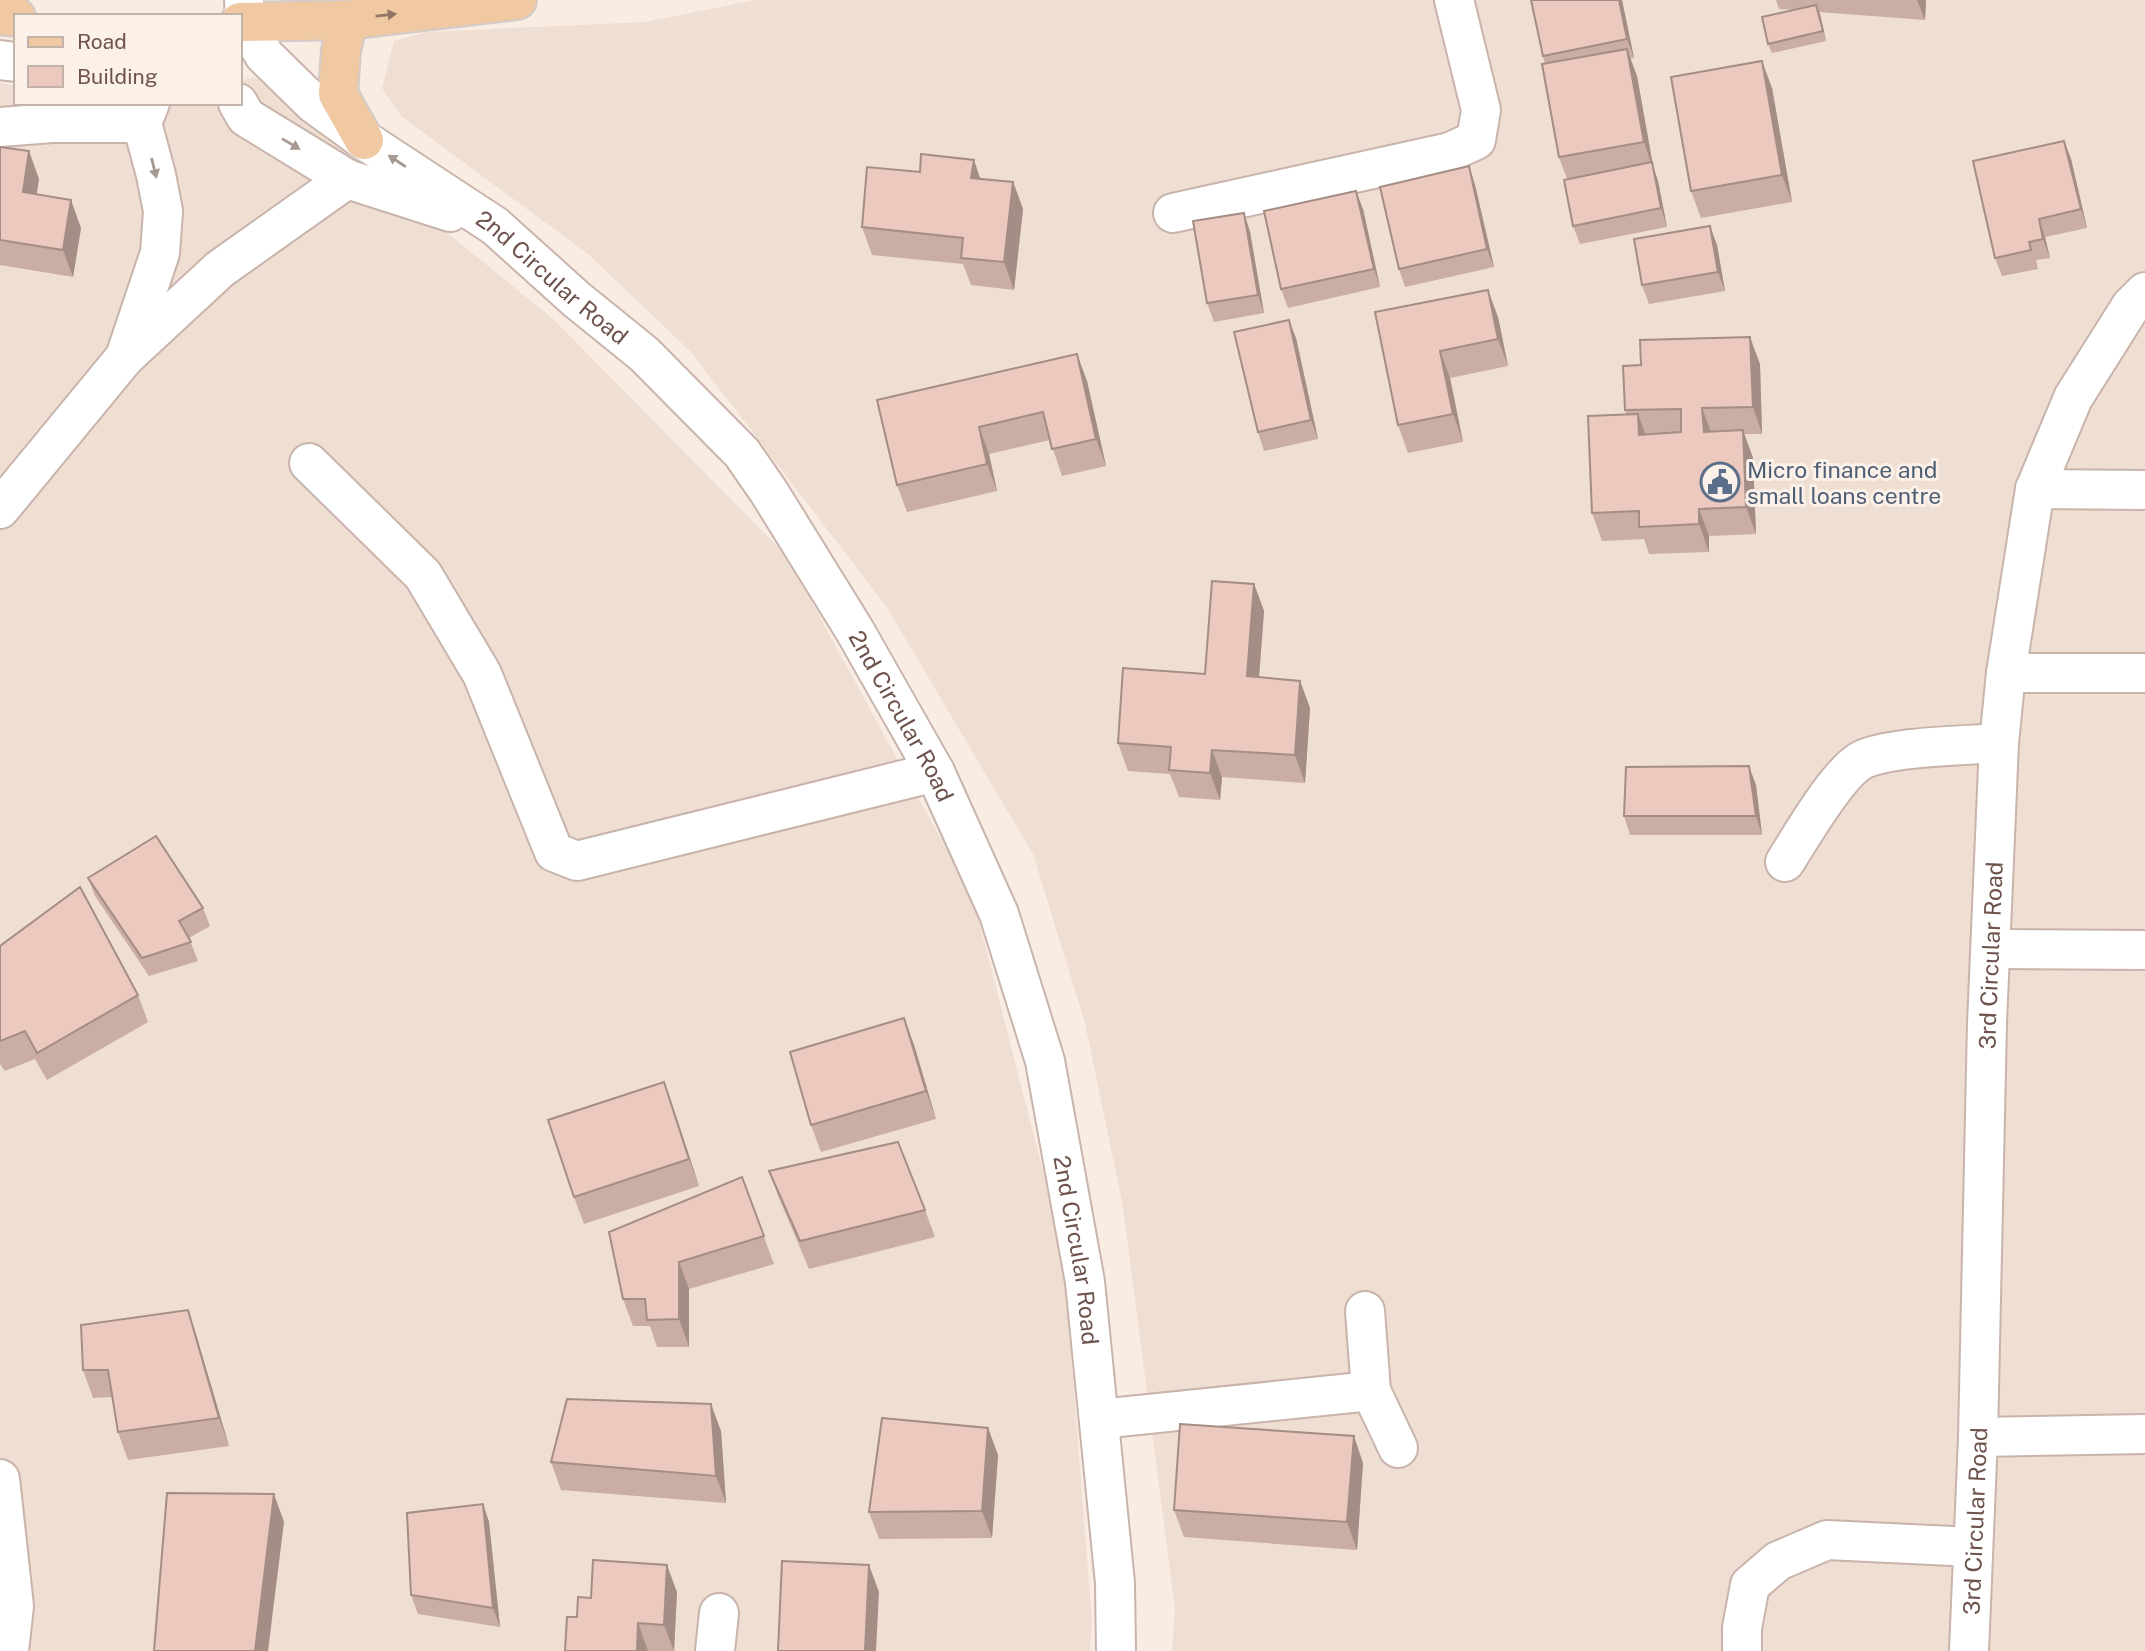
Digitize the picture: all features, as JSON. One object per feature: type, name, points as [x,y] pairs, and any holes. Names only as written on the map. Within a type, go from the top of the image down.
[{"type":"main road","points":[[242,21],[348,20],[517,0]]},
{"type":"main road","points":[[348,20],[341,51],[338,94],[364,140]]},
{"type":"street","points":[[1174,213],[1450,152],[1476,140],[1481,110],[1454,0]]},
{"type":"street","name":"2nd Circular Road","points":[[242,22],[271,63],[313,103],[495,226],[576,299],[644,354],[742,453],[855,631],[934,772],[999,914],[1045,1061],[1085,1282],[1115,1583],[1116,1651]]},
{"type":"street","points":[[239,105],[246,117],[347,179],[495,226]]},
{"type":"street","points":[[0,127],[146,113],[163,211],[160,253],[125,356]]},
{"type":"street","points":[[0,509],[125,356],[220,269],[347,179]]},
{"type":"street","name":"3rd Circular Road","points":[[1969,1651],[1978,1437],[1987,1023],[1999,743],[2006,673],[2035,489],[2073,398],[2131,306],[2145,292]]},
{"type":"street","points":[[309,463],[423,575],[482,674],[554,852],[577,861],[934,772]]},
{"type":"street","points":[[2035,489],[2145,490]]},
{"type":"street","points":[[2006,673],[2145,673]]},
{"type":"street","points":[[1786,862],[1835,785],[1862,760],[1898,752],[1999,743]]},
{"type":"street","points":[[1992,949],[2145,950]]},
{"type":"street","points":[[1365,1311],[1371,1391],[1398,1448]]},
{"type":"street","points":[[1100,1419],[1371,1391]]},
{"type":"street","points":[[1978,1437],[2145,1434]]},
{"type":"street","points":[[0,1479],[14,1606],[9,1651]]},
{"type":"street","points":[[1742,1651],[1742,1628],[1750,1585],[1778,1561],[1827,1540],[1973,1547]]},
{"type":"street","points":[[715,1651],[719,1613]]},
{"type":"shaded area","points":[[755,0],[2145,0],[2145,1651],[1172,1651],[1175,1609],[1123,1207],[1085,1023],[1033,854],[886,606],[691,352],[589,255],[401,116],[382,88],[394,41],[426,32],[645,22]]},
{"type":"shaded area","points":[[257,78],[553,319],[786,555],[973,898],[1063,1249],[1092,1622],[1090,1651],[0,1651],[0,83],[14,86],[14,105],[242,105],[242,80]]},
{"type":"building","points":[[1531,0],[1619,0],[1627,39],[1543,56]]},
{"type":"building","points":[[1816,5],[1823,31],[1768,44],[1762,17]]},
{"type":"building","points":[[1627,49],[1644,142],[1559,157],[1542,64]]},
{"type":"building","points":[[1762,61],[1782,175],[1691,191],[1671,77]]},
{"type":"building","points":[[2064,141],[2081,209],[2039,219],[2043,239],[2029,242],[2031,250],[1995,258],[1973,161]]},
{"type":"building","points":[[0,147],[29,151],[23,192],[71,200],[63,250],[0,240]]},
{"type":"building","points":[[921,154],[974,160],[971,178],[1013,182],[1004,262],[961,258],[963,238],[862,227],[867,167],[920,172]]},
{"type":"building","points":[[1652,162],[1661,208],[1573,226],[1564,180]]},
{"type":"building","points":[[1469,166],[1487,249],[1399,269],[1380,187]]},
{"type":"building","points":[[1356,191],[1374,269],[1281,289],[1264,211]]},
{"type":"building","points":[[1244,213],[1258,295],[1207,303],[1193,221]]},
{"type":"building","points":[[1710,226],[1718,272],[1642,285],[1634,239]]},
{"type":"building","points":[[1488,290],[1498,339],[1440,351],[1453,414],[1398,425],[1375,312]]},
{"type":"building","points":[[1289,320],[1311,420],[1258,432],[1234,332]]},
{"type":"building","points":[[1750,337],[1753,407],[1702,408],[1704,432],[1743,430],[1746,507],[1699,509],[1699,524],[1639,527],[1639,511],[1592,513],[1588,416],[1638,414],[1639,435],[1681,432],[1681,409],[1625,410],[1623,366],[1641,365],[1640,340]]},
{"type":"building","points":[[1077,354],[1096,439],[1052,449],[1043,412],[979,427],[987,464],[897,485],[877,400]]},
{"type":"building","points":[[1212,581],[1254,584],[1247,676],[1300,681],[1295,755],[1212,750],[1210,773],[1169,770],[1171,747],[1118,743],[1123,668],[1205,674]]},
{"type":"building","points":[[1749,766],[1756,816],[1624,816],[1626,767]]},
{"type":"building","points":[[156,836],[203,908],[179,921],[191,942],[142,958],[88,878]]},
{"type":"building","points":[[80,887],[138,995],[37,1053],[25,1031],[0,1041],[0,946]]},
{"type":"building","points":[[904,1018],[926,1091],[811,1125],[790,1052]]},
{"type":"building","points":[[664,1082],[689,1159],[574,1197],[548,1120]]},
{"type":"building","points":[[898,1142],[925,1210],[800,1241],[769,1171]]},
{"type":"building","points":[[742,1177],[764,1236],[679,1262],[679,1319],[647,1320],[645,1299],[623,1299],[609,1232]]},
{"type":"building","points":[[188,1310],[219,1418],[118,1432],[108,1370],[83,1370],[81,1325]]},
{"type":"building","points":[[567,1399],[711,1404],[716,1476],[551,1462]]},
{"type":"building","points":[[882,1418],[988,1428],[982,1511],[869,1512]]},
{"type":"building","points":[[1180,1424],[1354,1436],[1347,1522],[1174,1510]]},
{"type":"building","points":[[167,1493],[274,1494],[255,1651],[154,1651]]},
{"type":"building","points":[[483,1504],[493,1608],[411,1595],[407,1513]]},
{"type":"building","points":[[593,1560],[667,1565],[664,1625],[638,1623],[637,1651],[565,1651],[567,1617],[577,1617],[578,1597],[591,1598]]},
{"type":"building","points":[[782,1561],[869,1565],[865,1651],[778,1651]]},
{"type":"place","name":"Micro finance and small loans centre","points":[[1720,482]]}]
